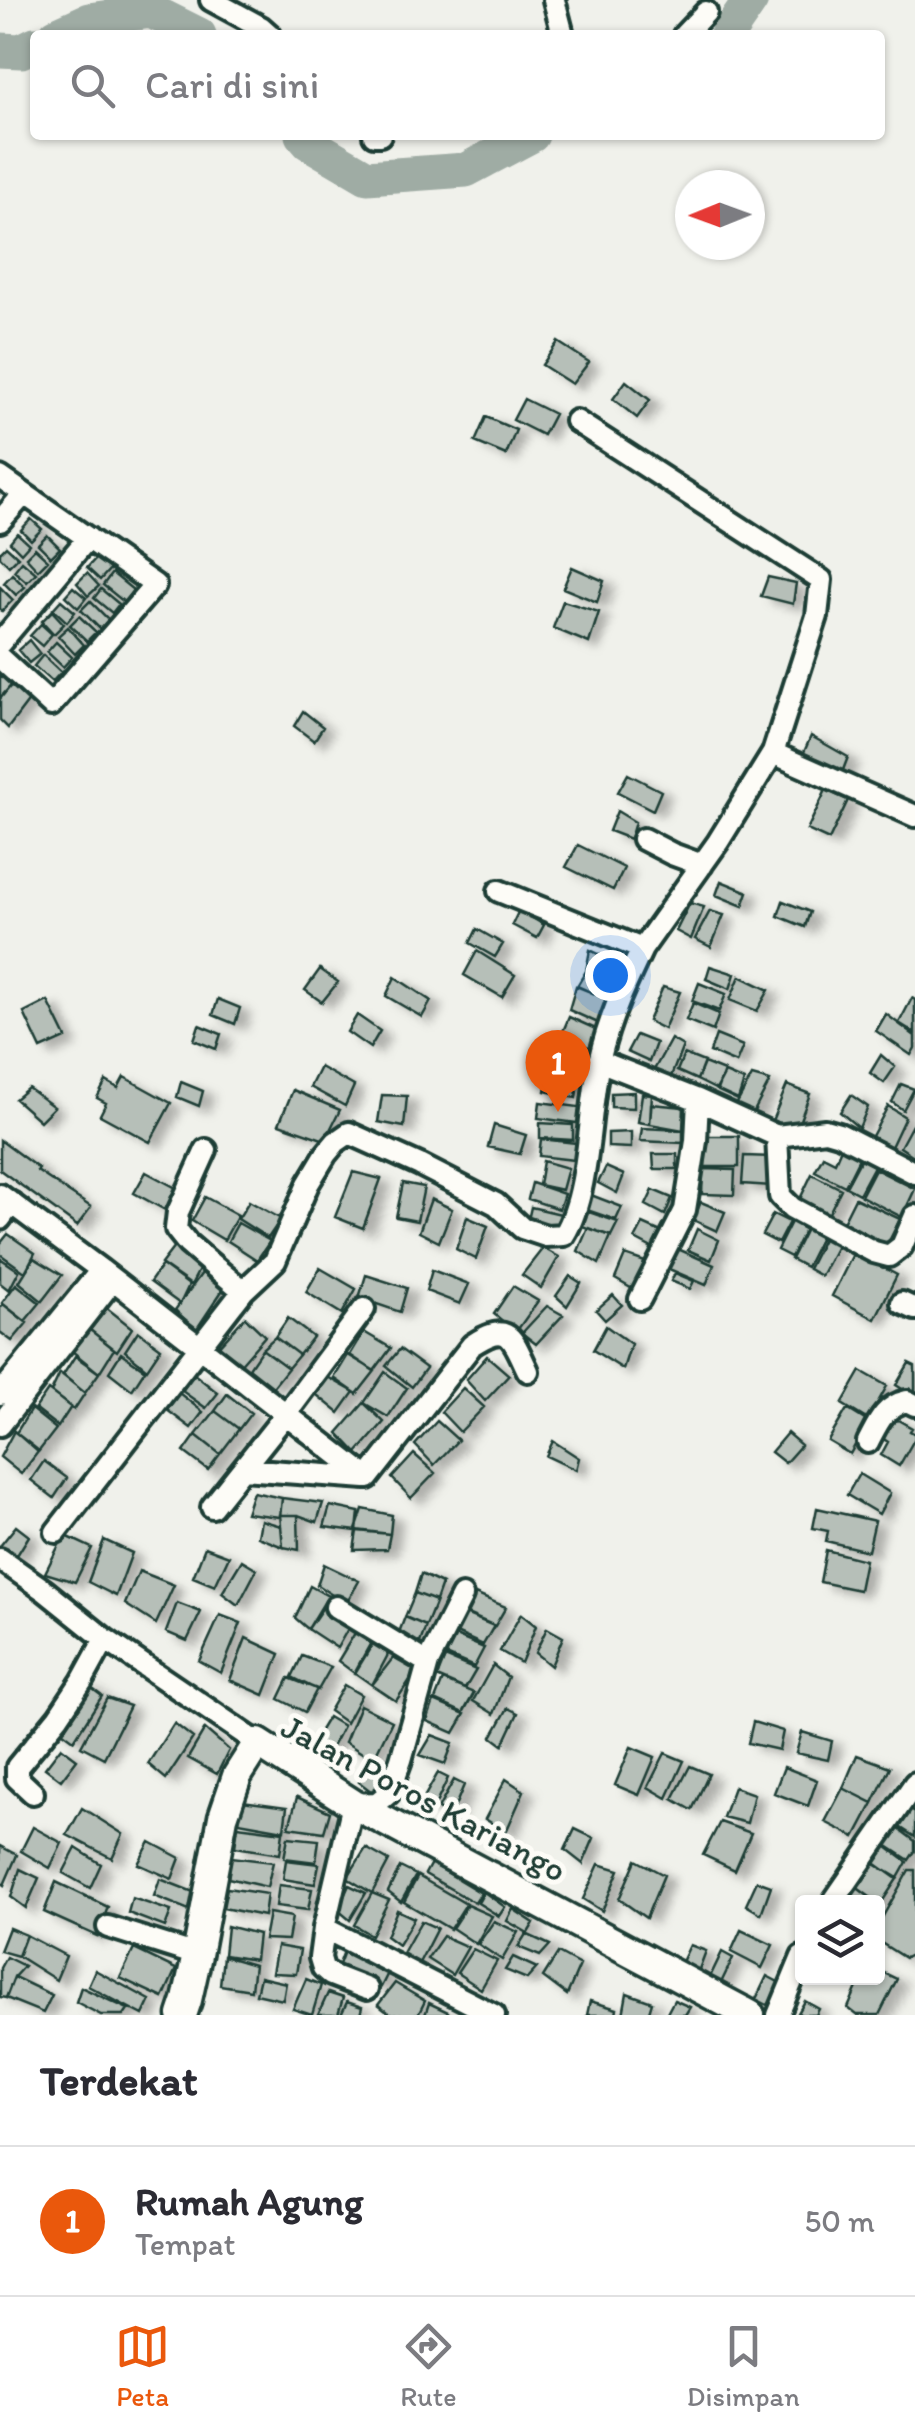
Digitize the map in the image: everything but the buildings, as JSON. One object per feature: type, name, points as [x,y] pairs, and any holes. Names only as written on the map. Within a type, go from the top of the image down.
[{"type":"main road","name":"Jalan Poros Kariango","points":[[182,2015],[224,1817],[237,1776],[258,1743],[353,1804],[750,2015]]},
{"type":"street","points":[[212,0],[264,30]]},
{"type":"street","points":[[554,0],[562,30]]},
{"type":"street","points":[[689,30],[706,12]]},
{"type":"street","points":[[56,1532],[242,1291],[274,1261],[308,1184],[326,1154],[349,1133],[496,1204],[522,1228],[546,1236],[564,1234],[584,1170],[599,1060],[615,1004],[642,948],[773,753],[817,616],[820,580],[576,420]]},
{"type":"street","points":[[0,477],[155,585],[51,706],[0,658]]},
{"type":"street","points":[[0,522],[24,494]]},
{"type":"street","points":[[0,643],[88,538]]},
{"type":"street","points":[[773,753],[915,816]]},
{"type":"street","points":[[643,839],[702,864]]},
{"type":"street","points":[[498,891],[642,948]]},
{"type":"street","points":[[599,1060],[776,1136],[825,1130],[915,1173]]},
{"type":"street","points":[[640,1299],[685,1210],[698,1100]]},
{"type":"street","points":[[776,1136],[780,1196],[792,1208],[874,1252],[889,1256],[902,1246],[915,1216]]},
{"type":"street","points":[[206,1150],[178,1212],[176,1230],[242,1291]]},
{"type":"street","points":[[4,1206],[108,1275],[368,1478]]},
{"type":"street","points":[[0,1394],[108,1275]]},
{"type":"street","points":[[0,1424],[108,1275]]},
{"type":"street","points":[[212,1507],[364,1309]]},
{"type":"street","points":[[368,1478],[472,1344],[488,1334],[507,1334],[528,1371]]},
{"type":"street","points":[[868,1442],[889,1407],[906,1401],[915,1406]]},
{"type":"street","points":[[243,1469],[368,1478]]},
{"type":"street","points":[[0,1558],[105,1639],[258,1743]]},
{"type":"street","points":[[367,1988],[331,1975],[320,1958],[353,1804],[376,1803],[389,1793],[428,1663],[462,1596]]},
{"type":"street","points":[[336,1607],[428,1663]]},
{"type":"street","points":[[33,1793],[17,1778],[17,1768],[82,1682],[105,1639]]},
{"type":"street","points":[[837,1895],[914,1787]]},
{"type":"street","points":[[108,1927],[197,1955]]},
{"type":"street","points":[[324,1928],[494,2015]]},
{"type":"street","points":[[778,2015],[795,1974]]},
{"type":"waterway","points":[[730,30],[751,0]]},
{"type":"waterway","points":[[67,30],[89,20],[151,11],[189,30]]},
{"type":"waterway","points":[[0,50],[21,51],[30,46]]},
{"type":"waterway","points":[[306,140],[367,177],[466,170],[523,140]]},
{"type":"place","name":"Rumah Agung","points":[[558,1112]]}]
